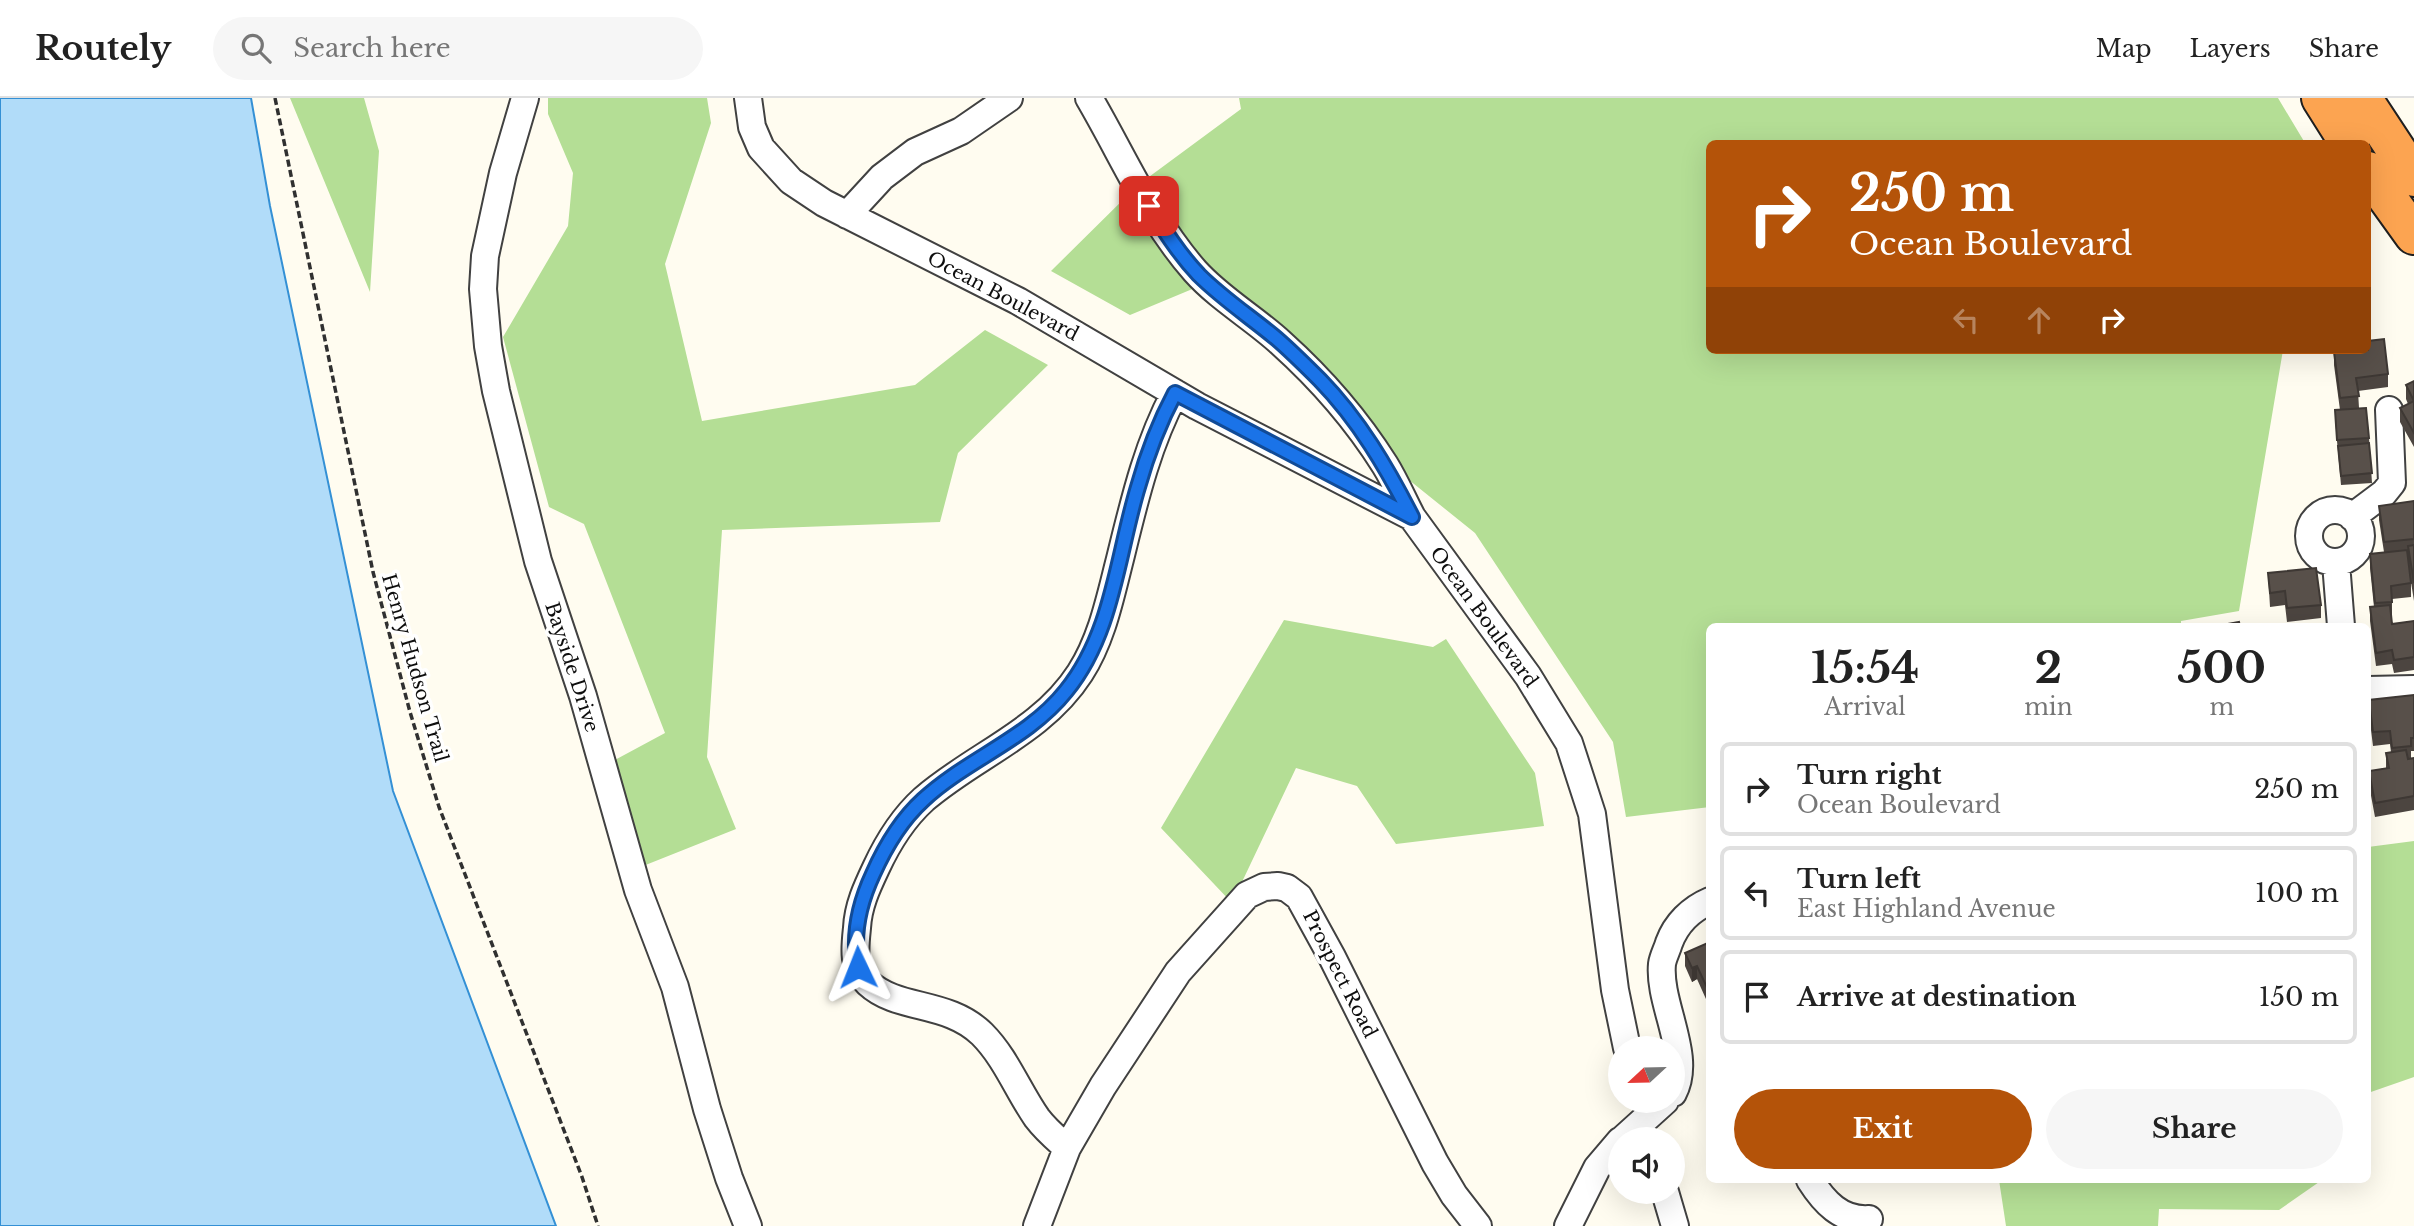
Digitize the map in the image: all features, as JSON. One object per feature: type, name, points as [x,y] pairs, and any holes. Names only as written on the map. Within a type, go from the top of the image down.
[{"type":"highway","points":[[2321,98],[2347,140]]},
{"type":"highway","points":[[2362,98],[2414,177]]},
{"type":"highway","points":[[2371,175],[2414,235]]},
{"type":"street","name":"Bayside Drive","points":[[526,98],[503,173],[485,256],[483,289],[488,346],[496,391],[538,561],[583,696],[638,890],[675,987],[729,1178],[748,1226]]},
{"type":"street","name":"Ocean Boulevard","points":[[748,98],[752,127],[761,148],[779,171],[824,203],[1017,300],[1175,393],[1412,517],[1528,676],[1569,743],[1592,814],[1615,990],[1625,1036]]},
{"type":"street","points":[[847,215],[882,177],[915,152],[961,131],[1009,98]]},
{"type":"street","points":[[1089,98],[1173,244],[1214,289],[1279,341],[1322,381],[1351,415],[1386,466],[1412,517]]},
{"type":"street","points":[[1067,1148],[1037,1118],[995,1048],[981,1033],[955,1015],[894,998],[868,983],[858,967],[855,951],[857,920],[865,890],[885,849],[906,817],[948,780],[1036,722],[1055,705],[1080,673],[1105,621],[1137,488],[1160,422],[1175,393]]},
{"type":"street","points":[[2352,516],[2392,484],[2389,410]]},
{"type":"street","points":[[2333,510],[2352,516],[2361,534],[2354,554],[2346,560],[2336,562],[2326,561],[2318,556],[2311,548],[2308,538],[2315,519],[2333,510]]},
{"type":"street","points":[[2336,562],[2341,623]]},
{"type":"street","points":[[2371,690],[2414,689]]},
{"type":"street","name":"Prospect Road","points":[[1037,1226],[1067,1148],[1103,1086],[1190,957],[1247,895],[1264,887],[1279,886],[1287,888],[1299,897],[1435,1163],[1454,1195],[1478,1226]]},
{"type":"street","points":[[1674,1036],[1662,979],[1662,962],[1673,932],[1692,911],[1706,903]]},
{"type":"street","points":[[1637,1127],[1651,1115]]},
{"type":"street","points":[[1567,1226],[1597,1168],[1608,1156]]},
{"type":"street","points":[[1812,1183],[1831,1207],[1855,1220],[1869,1219]]},
{"type":"street","points":[[1669,1204],[1675,1226]]},
{"type":"path","name":"Henry Hudson Trail","points":[[275,98],[373,572],[410,712],[439,807],[582,1177],[597,1226]]},
{"type":"green space","points":[[290,98],[364,98],[379,151],[370,292]]},
{"type":"green space","points":[[548,98],[707,98],[711,123],[665,264],[702,421],[915,385],[985,330],[1048,365],[958,453],[940,522],[722,530],[707,757],[736,829],[633,870],[600,768],[665,733],[584,524],[549,507],[503,337],[568,226],[573,173],[548,114]]},
{"type":"green space","points":[[1239,98],[2278,98],[2303,140],[1706,140],[1706,354],[2282,354],[2239,611],[2181,623],[1706,623],[1706,807],[1626,817],[1613,742],[1475,533],[1373,451],[1328,383],[1202,285],[1130,315],[1051,271],[1138,185],[1241,109]]},
{"type":"green space","points":[[1284,620],[1433,647],[1446,639],[1535,773],[1544,826],[1396,844],[1357,786],[1296,768],[1232,903],[1161,828]]},
{"type":"green space","points":[[2414,841],[2414,1077],[2371,1092],[2371,847]]},
{"type":"green space","points":[[1999,1183],[2318,1183],[2279,1210],[2159,1209],[2158,1226],[2006,1226]]},
{"type":"water","points":[[0,98],[251,98],[270,206],[393,791],[556,1226],[0,1226]]},
{"type":"building","points":[[2384,339],[2388,374],[2356,378],[2359,396],[2340,398],[2334,354],[2371,354],[2371,341]]},
{"type":"building","points":[[2414,381],[2414,401],[2406,385]]},
{"type":"building","points":[[2414,401],[2414,433],[2400,408]]},
{"type":"building","points":[[2366,408],[2369,438],[2337,440],[2335,410]]},
{"type":"building","points":[[2369,443],[2372,473],[2341,476],[2338,446]]},
{"type":"building","points":[[2414,501],[2414,539],[2384,542],[2379,506]]},
{"type":"building","points":[[2414,545],[2414,583],[2408,546]]},
{"type":"building","points":[[2407,550],[2411,583],[2391,586],[2392,602],[2375,603],[2370,554]]},
{"type":"building","points":[[2316,568],[2321,605],[2287,608],[2285,591],[2270,593],[2268,573]]},
{"type":"building","points":[[2390,605],[2392,624],[2414,621],[2414,657],[2394,660],[2392,650],[2376,653],[2370,607]]},
{"type":"building","points":[[2414,695],[2414,738],[2411,738],[2411,746],[2392,748],[2390,731],[2373,732],[2371,700]]},
{"type":"building","points":[[2406,750],[2408,759],[2414,758],[2414,796],[2375,803],[2371,771],[2389,768],[2386,753]]},
{"type":"building","points":[[1706,944],[1706,985],[1697,966],[1692,968],[1685,953]]},
{"type":"route","points":[[858,967],[855,951],[861,902],[885,849],[899,826],[923,800],[948,780],[1036,722],[1055,705],[1080,673],[1105,621],[1137,488],[1160,422],[1175,393],[1412,517],[1386,466],[1351,415],[1322,381],[1279,341],[1197,272],[1173,244],[1149,206]]}]
